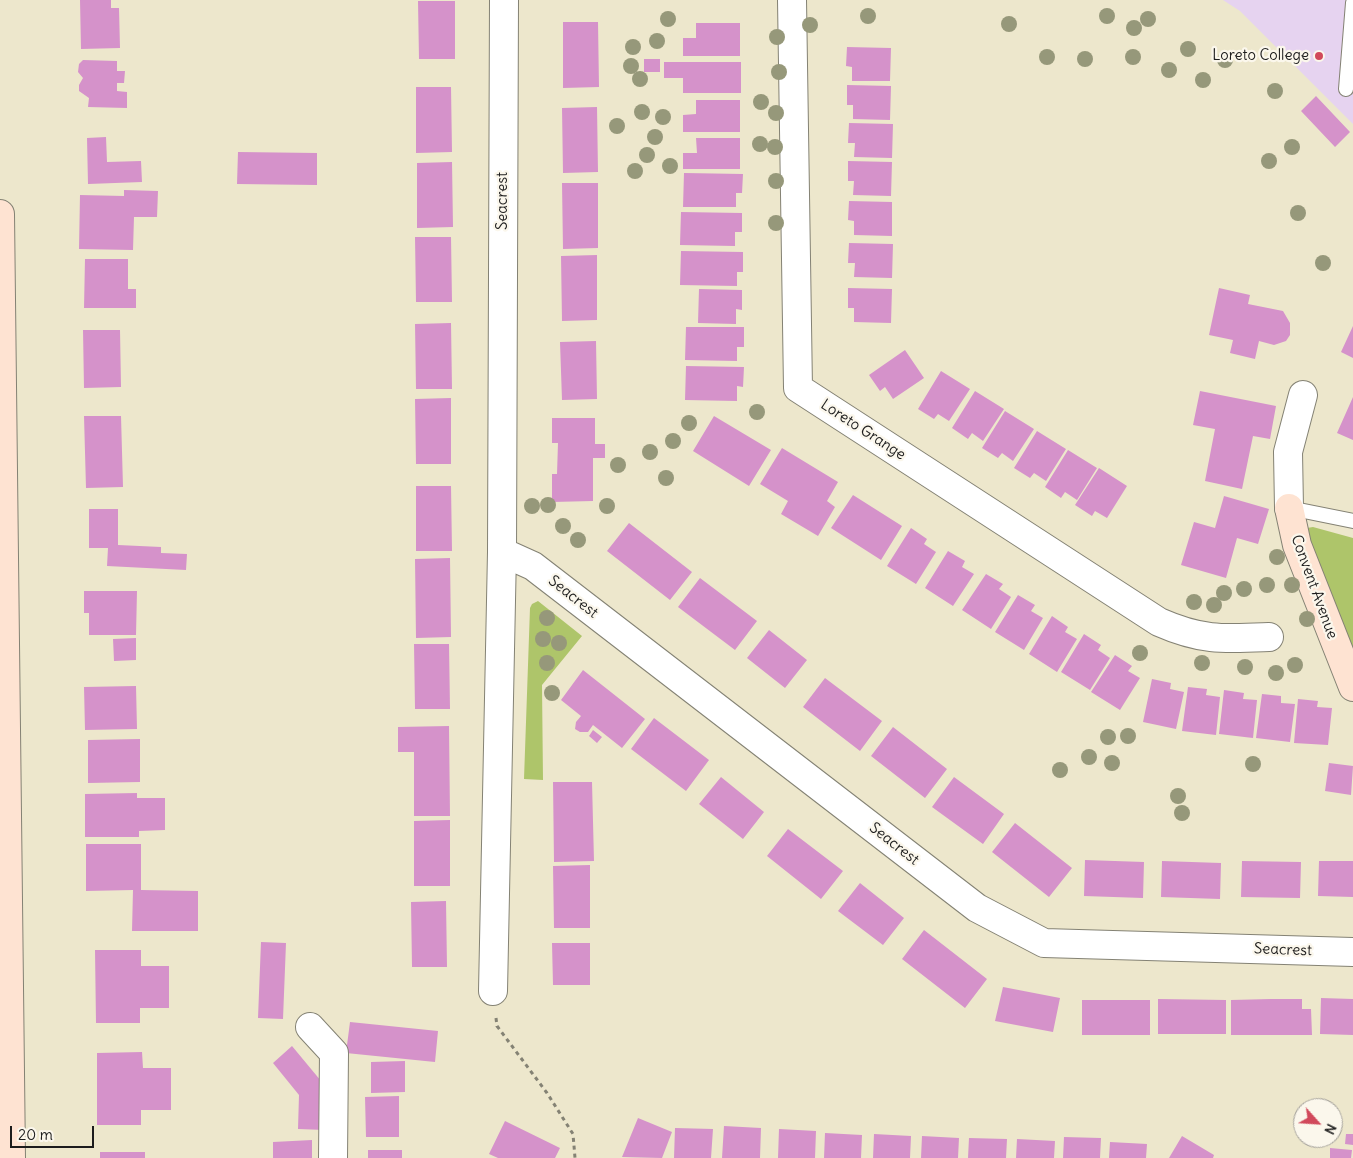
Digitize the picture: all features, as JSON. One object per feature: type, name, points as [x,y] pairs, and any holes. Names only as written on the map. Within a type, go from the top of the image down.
[{"type":"main road","points":[[0,214],[1,530],[11,1158]]},
{"type":"main road","name":"Convent Avenue","points":[[1289,508],[1297,545],[1353,687]]},
{"type":"street","name":"Seacrest","points":[[493,991],[502,552],[504,0]]},
{"type":"street","name":"Loreto Grange","points":[[792,0],[798,388],[1159,622],[1185,634],[1216,639],[1269,636]]},
{"type":"street","name":"Convent Avenue","points":[[1289,508],[1288,452],[1303,395]]},
{"type":"street","name":"Seacrest","points":[[502,552],[533,566],[977,908],[1044,943],[1353,952]]},
{"type":"street","points":[[310,1026],[334,1053],[333,1158]]},
{"type":"lane","points":[[1346,90],[1353,3]]},
{"type":"lane","points":[[1289,508],[1353,521]]},
{"type":"path","points":[[493,991],[497,1026],[547,1093],[573,1134],[575,1158]]},
{"type":"shaded area","name":"Loreto College","points":[[1223,0],[1353,0],[1353,124],[1240,11]]},
{"type":"green space","points":[[1313,527],[1353,538],[1353,657],[1305,534],[1307,528]]},
{"type":"green space","points":[[538,601],[582,636],[542,685],[543,780],[524,779],[530,608],[532,604]]},
{"type":"building","points":[[80,0],[111,0],[111,8],[119,8],[120,48],[81,49]]},
{"type":"building","points":[[418,1],[455,1],[455,59],[419,59]]},
{"type":"building","points":[[563,22],[598,22],[599,87],[563,88]]},
{"type":"building","points":[[696,23],[740,23],[740,56],[683,56],[683,38],[696,38]]},
{"type":"building","points":[[847,47],[891,48],[890,81],[852,81],[852,67],[846,66]]},
{"type":"building","points":[[644,59],[660,59],[660,72],[644,72]]},
{"type":"building","points":[[83,60],[117,61],[117,71],[125,71],[124,83],[117,83],[117,91],[127,92],[127,108],[88,107],[89,98],[79,91],[79,85],[83,78],[78,72],[79,64]]},
{"type":"building","points":[[664,62],[741,62],[741,93],[683,93],[683,78],[664,78]]},
{"type":"building","points":[[847,85],[891,86],[890,120],[853,119],[853,105],[847,105]]},
{"type":"building","points":[[416,87],[451,87],[452,152],[416,153]]},
{"type":"building","points":[[1316,96],[1350,132],[1335,147],[1301,111]]},
{"type":"building","points":[[696,100],[740,100],[740,132],[683,132],[683,115],[696,114]]},
{"type":"building","points":[[597,107],[598,172],[563,173],[562,108]]},
{"type":"building","points":[[849,123],[893,124],[892,158],[854,157],[855,143],[848,143]]},
{"type":"building","points":[[106,137],[107,162],[141,161],[142,182],[88,184],[87,138]]},
{"type":"building","points":[[696,138],[740,138],[740,169],[683,169],[683,153],[697,153]]},
{"type":"building","points":[[238,152],[317,153],[317,185],[237,184]]},
{"type":"building","points":[[848,161],[892,162],[891,196],[853,195],[854,181],[848,181]]},
{"type":"building","points":[[452,162],[453,227],[417,228],[417,163]]},
{"type":"building","points":[[684,173],[743,174],[742,193],[736,193],[736,207],[683,207]]},
{"type":"building","points":[[562,183],[598,183],[598,248],[563,249]]},
{"type":"building","points":[[124,190],[158,191],[157,217],[134,217],[133,250],[79,249],[80,195],[124,196]]},
{"type":"building","points":[[849,201],[892,202],[892,236],[854,235],[854,221],[848,220]]},
{"type":"building","points":[[681,212],[742,213],[742,232],[735,232],[735,246],[680,245]]},
{"type":"building","points":[[415,237],[451,237],[452,302],[416,302]]},
{"type":"building","points":[[849,243],[893,244],[892,278],[854,277],[855,263],[848,263]]},
{"type":"building","points":[[681,251],[743,252],[743,272],[737,272],[737,286],[680,285]]},
{"type":"building","points":[[597,255],[597,320],[562,321],[561,256]]},
{"type":"building","points":[[85,259],[128,259],[128,289],[136,289],[136,308],[84,308]]},
{"type":"building","points":[[848,288],[892,289],[891,323],[854,322],[854,308],[848,308]]},
{"type":"building","points":[[1219,288],[1250,295],[1248,304],[1283,311],[1290,323],[1290,335],[1286,341],[1274,345],[1259,341],[1255,359],[1230,353],[1233,340],[1209,335]]},
{"type":"building","points":[[699,289],[742,290],[742,310],[736,309],[736,324],[698,323]]},
{"type":"building","points":[[451,323],[452,389],[416,389],[415,324]]},
{"type":"building","points":[[1353,326],[1353,358],[1341,352]]},
{"type":"building","points":[[686,327],[744,327],[744,347],[737,347],[737,361],[685,360]]},
{"type":"building","points":[[83,330],[120,330],[121,387],[84,388]]},
{"type":"building","points":[[596,341],[597,399],[562,400],[560,342]]},
{"type":"building","points":[[905,350],[924,378],[893,399],[885,387],[880,391],[869,375]]},
{"type":"building","points":[[686,366],[744,367],[743,387],[737,386],[737,401],[685,400]]},
{"type":"building","points":[[941,371],[970,389],[949,421],[938,414],[934,419],[918,409]]},
{"type":"building","points":[[975,391],[1004,409],[983,441],[972,433],[968,439],[952,428]]},
{"type":"building","points":[[1200,391],[1276,406],[1270,439],[1253,436],[1242,489],[1205,481],[1215,429],[1193,425]]},
{"type":"building","points":[[1353,397],[1353,440],[1337,433]]},
{"type":"building","points":[[451,398],[451,464],[416,464],[415,399]]},
{"type":"building","points":[[1005,411],[1034,429],[1013,461],[1002,453],[998,458],[982,448]]},
{"type":"building","points":[[84,416],[121,416],[123,487],[86,488]]},
{"type":"building","points":[[714,416],[771,450],[749,486],[693,451]]},
{"type":"building","points":[[552,418],[595,418],[595,444],[605,444],[605,458],[593,458],[593,501],[552,502],[552,474],[557,474],[558,443],[552,443]]},
{"type":"building","points":[[1037,431],[1066,449],[1046,481],[1034,473],[1030,478],[1014,468]]},
{"type":"building","points":[[782,448],[838,482],[827,501],[835,507],[818,536],[781,514],[788,501],[760,484]]},
{"type":"building","points":[[1068,450],[1097,468],[1077,500],[1065,492],[1061,498],[1045,487]]},
{"type":"building","points":[[1099,468],[1127,486],[1107,518],[1095,511],[1092,516],[1075,505]]},
{"type":"building","points":[[416,486],[451,486],[452,551],[416,551]]},
{"type":"building","points":[[853,495],[902,526],[881,560],[831,528]]},
{"type":"building","points":[[1224,496],[1269,509],[1258,544],[1237,538],[1226,578],[1181,565],[1194,522],[1215,528]]},
{"type":"building","points":[[89,509],[118,509],[118,545],[161,547],[161,553],[187,554],[186,570],[107,566],[108,548],[89,548]]},
{"type":"building","points":[[629,523],[692,572],[670,600],[607,551]]},
{"type":"building","points":[[911,528],[927,539],[924,544],[936,552],[916,584],[887,566]]},
{"type":"building","points":[[948,551],[965,561],[962,567],[974,574],[953,606],[925,588]]},
{"type":"building","points":[[450,558],[451,637],[416,638],[415,559]]},
{"type":"building","points":[[986,574],[1003,584],[999,589],[1011,597],[991,629],[962,610]]},
{"type":"building","points":[[700,578],[757,621],[735,650],[678,607]]},
{"type":"building","points":[[84,591],[137,591],[136,635],[89,635],[89,613],[84,613]]},
{"type":"building","points":[[1018,595],[1035,605],[1031,611],[1043,618],[1024,650],[995,632]]},
{"type":"building","points":[[1052,616],[1068,627],[1065,632],[1077,639],[1057,672],[1029,654]]},
{"type":"building","points":[[769,630],[807,660],[785,688],[747,658]]},
{"type":"building","points":[[1084,634],[1101,645],[1098,650],[1110,658],[1090,690],[1061,672]]},
{"type":"building","points":[[136,638],[136,660],[114,661],[113,639]]},
{"type":"building","points":[[414,644],[449,644],[450,709],[415,709]]},
{"type":"building","points":[[1115,655],[1132,666],[1128,671],[1140,678],[1120,710],[1091,692]]},
{"type":"building","points":[[583,670],[645,719],[622,748],[593,725],[588,732],[580,732],[575,729],[576,722],[581,716],[561,700]]},
{"type":"building","points":[[825,678],[882,721],[860,751],[803,707]]},
{"type":"building","points":[[1152,679],[1171,683],[1170,689],[1184,692],[1176,729],[1143,722]]},
{"type":"building","points":[[136,686],[137,729],[85,730],[84,687]]},
{"type":"building","points":[[1188,687],[1207,689],[1206,695],[1220,697],[1216,735],[1182,731]]},
{"type":"building","points":[[1224,690],[1244,693],[1243,699],[1257,700],[1253,738],[1219,734]]},
{"type":"building","points":[[1262,694],[1281,696],[1281,703],[1295,704],[1290,742],[1256,738]]},
{"type":"building","points":[[1298,699],[1318,701],[1317,707],[1332,708],[1328,745],[1294,743]]},
{"type":"building","points":[[654,718],[709,760],[686,791],[631,749]]},
{"type":"building","points":[[449,726],[450,816],[414,816],[414,752],[398,752],[398,727]]},
{"type":"building","points":[[893,727],[947,769],[925,798],[871,756]]},
{"type":"building","points":[[593,730],[602,737],[597,743],[589,736]]},
{"type":"building","points":[[140,739],[140,782],[88,783],[88,740]]},
{"type":"building","points":[[1329,763],[1353,766],[1351,795],[1325,791]]},
{"type":"building","points":[[721,777],[764,812],[743,839],[699,804]]},
{"type":"building","points":[[954,777],[1004,814],[983,844],[932,807]]},
{"type":"building","points":[[553,782],[592,782],[594,861],[554,862]]},
{"type":"building","points":[[137,793],[137,798],[165,798],[165,830],[139,831],[139,837],[85,837],[85,794]]},
{"type":"building","points":[[450,820],[450,886],[414,886],[414,821]]},
{"type":"building","points":[[1015,823],[1072,868],[1049,897],[992,852]]},
{"type":"building","points":[[788,829],[843,871],[821,899],[767,856]]},
{"type":"building","points":[[86,844],[141,844],[141,890],[198,891],[198,931],[132,931],[133,890],[86,891]]},
{"type":"building","points":[[1085,860],[1144,862],[1143,898],[1084,896]]},
{"type":"building","points":[[1162,861],[1221,863],[1220,899],[1161,897]]},
{"type":"building","points":[[1242,861],[1301,862],[1300,898],[1241,897]]},
{"type":"building","points":[[1319,861],[1353,861],[1353,897],[1318,896]]},
{"type":"building","points":[[590,865],[590,928],[554,928],[553,866]]},
{"type":"building","points":[[860,883],[904,918],[883,945],[838,911]]},
{"type":"building","points":[[446,901],[447,967],[412,967],[411,902]]},
{"type":"building","points":[[924,930],[987,979],[965,1008],[902,959]]},
{"type":"building","points":[[261,942],[286,943],[283,1019],[258,1018]]},
{"type":"building","points":[[552,943],[590,943],[590,985],[553,985]]},
{"type":"building","points":[[95,950],[141,950],[141,966],[169,966],[169,1008],[140,1008],[140,1023],[96,1023]]},
{"type":"building","points":[[1003,987],[1060,998],[1053,1032],[995,1021]]},
{"type":"building","points":[[1321,998],[1353,999],[1353,1035],[1320,1034]]},
{"type":"building","points":[[1158,999],[1226,1000],[1226,1034],[1158,1034]]},
{"type":"building","points":[[1302,999],[1302,1009],[1311,1009],[1312,1035],[1231,1035],[1231,1000]]},
{"type":"building","points":[[1082,1000],[1150,1000],[1150,1035],[1082,1035]]},
{"type":"building","points":[[350,1022],[438,1031],[435,1062],[346,1053]]},
{"type":"building","points":[[292,1046],[326,1087],[325,1130],[298,1129],[299,1095],[273,1063]]},
{"type":"building","points":[[142,1052],[143,1068],[171,1068],[171,1110],[141,1110],[141,1125],[97,1125],[97,1053]]},
{"type":"building","points":[[405,1061],[405,1092],[371,1093],[371,1062]]},
{"type":"building","points":[[399,1096],[399,1137],[366,1137],[365,1097]]},
{"type":"building","points":[[638,1118],[672,1132],[662,1158],[622,1157]]},
{"type":"building","points":[[505,1121],[560,1148],[555,1158],[498,1158],[489,1154]]},
{"type":"building","points":[[724,1126],[761,1128],[760,1158],[722,1158]]},
{"type":"building","points":[[675,1128],[713,1129],[711,1158],[674,1158]]},
{"type":"building","points":[[779,1129],[816,1131],[815,1158],[778,1158]]},
{"type":"building","points":[[825,1133],[862,1135],[861,1158],[824,1158]]},
{"type":"building","points":[[874,1134],[911,1136],[910,1158],[873,1158]]},
{"type":"building","points":[[1346,1134],[1353,1134],[1353,1145],[1345,1144]]},
{"type":"building","points":[[922,1136],[959,1138],[958,1158],[921,1158]]},
{"type":"building","points":[[1182,1136],[1214,1155],[1213,1158],[1169,1158]]},
{"type":"building","points":[[1064,1137],[1101,1138],[1100,1158],[1063,1158]]},
{"type":"building","points":[[969,1138],[1007,1139],[1006,1158],[968,1158]]},
{"type":"building","points":[[1017,1139],[1055,1141],[1054,1158],[1016,1158]]},
{"type":"building","points":[[312,1140],[312,1158],[273,1158],[273,1142]]},
{"type":"building","points":[[1110,1142],[1147,1144],[1146,1158],[1109,1158]]},
{"type":"building","points":[[1330,1148],[1352,1150],[1351,1158],[1330,1158]]},
{"type":"building","points":[[368,1150],[402,1150],[402,1158],[368,1158]]},
{"type":"building","points":[[100,1152],[145,1152],[145,1158],[100,1158]]},
{"type":"place","name":"Loreto College","points":[[1319,56]]}]
